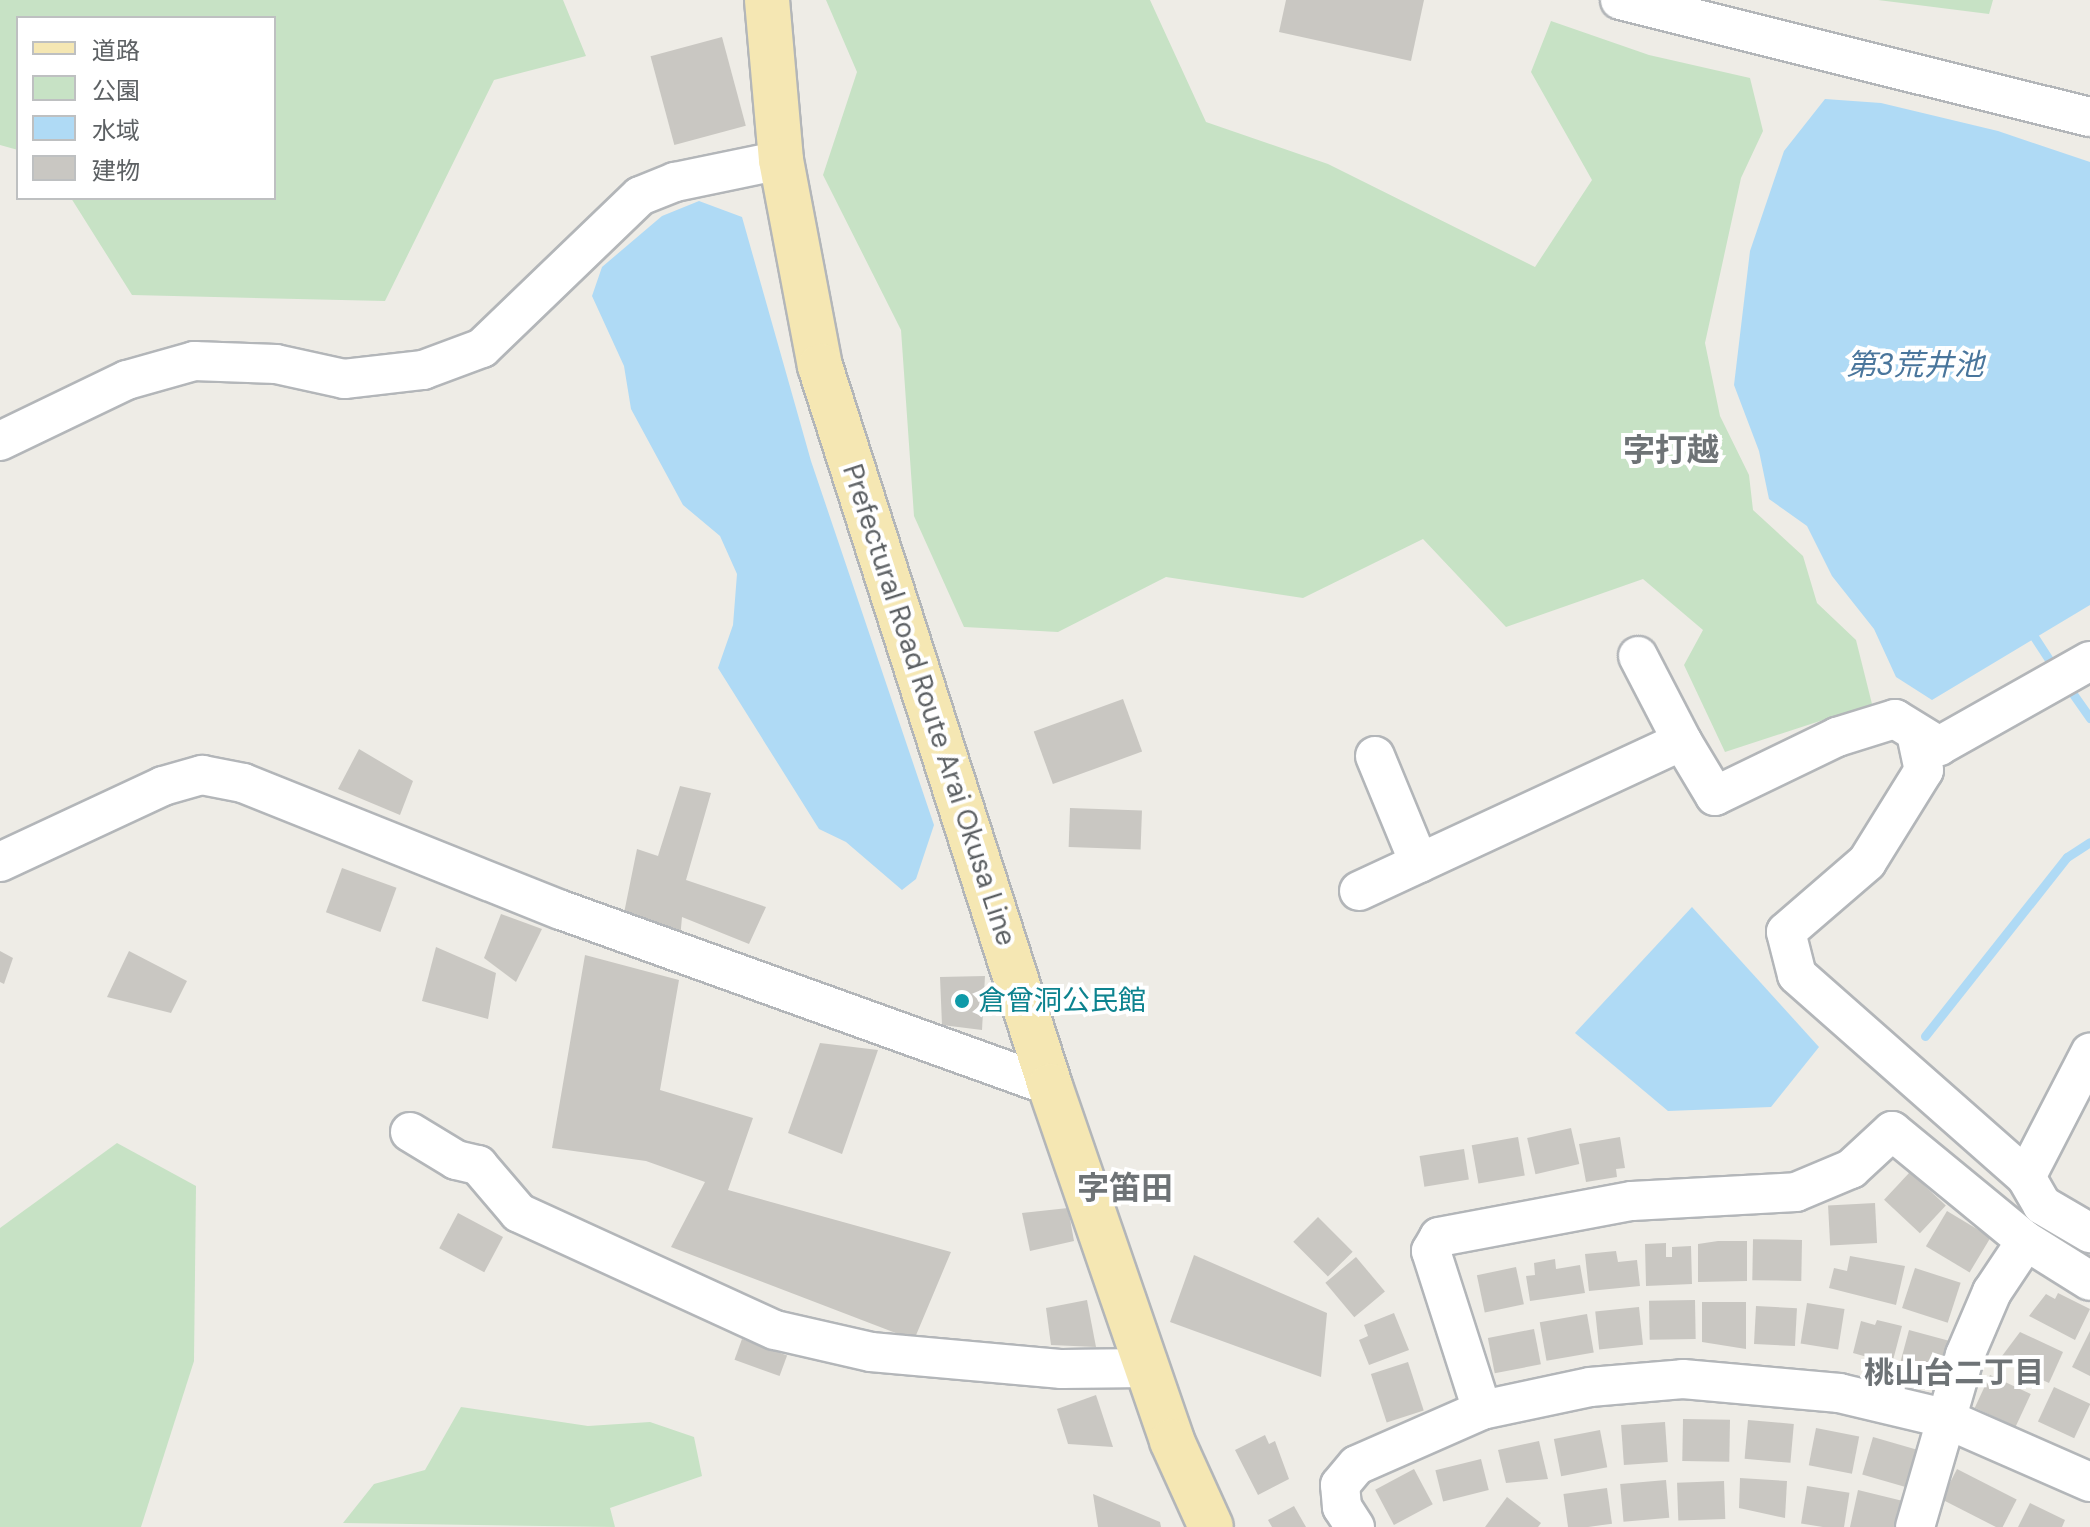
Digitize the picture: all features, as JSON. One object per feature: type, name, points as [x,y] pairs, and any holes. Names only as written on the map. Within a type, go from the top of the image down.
[{"type":"main road","name":"Prefectural Road Route Arai Okusa Line","points":[[767,0],[781,160],[820,366],[1050,1086],[1146,1368],[1211,1527]]},
{"type":"street","points":[[1620,0],[2090,117]]},
{"type":"street","points":[[0,441],[127,380],[194,361],[276,364],[344,379],[423,370],[482,348],[640,196],[675,182],[781,160]]},
{"type":"street","points":[[1638,656],[1682,741],[1715,796],[1837,737],[1895,719],[1917,738],[1939,746],[2084,665]]},
{"type":"street","points":[[1917,738],[1924,770],[1867,862],[1786,932],[1797,975],[2026,1177],[2042,1205],[2090,1233]]},
{"type":"street","points":[[1359,891],[1682,741]]},
{"type":"street","points":[[1375,756],[1419,863]]},
{"type":"street","points":[[0,862],[78,831],[163,786],[202,775],[243,783],[561,910],[1050,1086]]},
{"type":"street","points":[[2026,1177],[2090,1053]]},
{"type":"street","points":[[1482,1410],[1431,1251],[1439,1237],[1632,1201],[1796,1192],[1851,1169],[1892,1131],[2026,1241],[2090,1281]]},
{"type":"street","points":[[410,1132],[456,1160],[478,1165],[519,1213],[775,1330],[871,1352],[1062,1369],[1146,1368]]},
{"type":"street","points":[[1915,1527],[1944,1418],[1992,1292],[2026,1241]]},
{"type":"street","points":[[1355,1527],[1342,1507],[1340,1485],[1357,1465],[1482,1410],[1590,1387],[1683,1379],[1839,1393],[1944,1418],[2090,1482]]},
{"type":"green space","points":[[0,0],[563,0],[586,56],[494,80],[385,301],[132,295],[72,200],[276,200],[276,16],[16,16],[16,149],[0,145]]},
{"type":"green space","points":[[826,0],[1150,0],[1206,122],[1328,164],[1535,267],[1592,180],[1531,72],[1551,21],[1649,55],[1750,78],[1763,131],[1741,178],[1705,343],[1720,416],[1749,475],[1753,510],[1803,556],[1817,603],[1856,640],[1872,704],[1725,752],[1684,665],[1703,630],[1643,579],[1506,627],[1423,539],[1303,598],[1166,577],[1058,632],[964,627],[914,516],[901,330],[823,175],[857,72]]},
{"type":"green space","points":[[1878,0],[1993,0],[1989,14]]},
{"type":"green space","points":[[117,1143],[196,1186],[194,1361],[141,1527],[0,1527],[0,1228]]},
{"type":"green space","points":[[461,1407],[588,1426],[650,1422],[694,1437],[702,1476],[610,1508],[615,1527],[343,1523],[374,1484],[425,1470]]},
{"type":"water","name":"第3荒井池","points":[[1825,99],[1881,103],[1998,131],[2090,162],[2090,605],[1932,700],[1896,677],[1874,629],[1832,576],[1807,526],[1769,499],[1759,451],[1734,385],[1750,251],[1784,151]]},
{"type":"water","points":[[699,201],[742,217],[811,461],[934,825],[916,879],[902,890],[846,842],[819,829],[718,668],[733,625],[737,574],[720,536],[683,505],[631,409],[624,366],[592,296],[602,267],[662,216]]},
{"type":"water","points":[[1692,907],[1819,1047],[1771,1107],[1668,1111],[1575,1033]]},
{"type":"building","points":[[1286,0],[1424,0],[1411,61],[1279,32]]},
{"type":"building","points":[[722,37],[746,126],[674,145],[651,56]]},
{"type":"building","points":[[1123,699],[1142,752],[1053,784],[1034,731]]},
{"type":"building","points":[[359,749],[413,781],[400,815],[338,789]]},
{"type":"building","points":[[680,786],[711,793],[686,880],[766,907],[749,944],[682,917],[680,939],[623,918],[637,849],[658,856]]},
{"type":"building","points":[[1070,808],[1142,811],[1141,849],[1069,847]]},
{"type":"building","points":[[342,868],[397,888],[380,932],[326,912]]},
{"type":"building","points":[[501,914],[542,929],[516,982],[484,958]]},
{"type":"building","points":[[436,947],[496,973],[488,1019],[422,1001]]},
{"type":"building","points":[[0,951],[13,958],[4,984],[0,982]]},
{"type":"building","points":[[129,951],[187,981],[171,1013],[107,997]]},
{"type":"building","points":[[585,955],[679,980],[660,1090],[753,1118],[728,1190],[951,1252],[914,1340],[671,1247],[705,1182],[646,1161],[552,1148]]},
{"type":"building","name":"倉曾洞公民館","points":[[985,976],[982,1030],[942,1025],[940,977]]},
{"type":"building","points":[[820,1043],[878,1050],[842,1154],[788,1133]]},
{"type":"building","points":[[1571,1128],[1579,1164],[1535,1174],[1527,1138]]},
{"type":"building","points":[[1518,1137],[1525,1175],[1478,1184],[1472,1145]]},
{"type":"building","points":[[1620,1137],[1625,1168],[1616,1169],[1617,1177],[1586,1182],[1579,1144]]},
{"type":"building","points":[[1464,1149],[1469,1180],[1424,1187],[1420,1156]]},
{"type":"building","points":[[1910,1172],[1946,1205],[1920,1233],[1884,1200]]},
{"type":"building","points":[[1875,1203],[1877,1243],[1830,1245],[1828,1205]]},
{"type":"building","points":[[1068,1208],[1074,1241],[1030,1251],[1022,1213]]},
{"type":"building","points":[[1947,1211],[1991,1237],[1970,1272],[1926,1246]]},
{"type":"building","points":[[458,1213],[503,1237],[484,1272],[439,1248]]},
{"type":"building","points":[[1318,1217],[1353,1252],[1328,1276],[1293,1242]]},
{"type":"building","points":[[1753,1239],[1802,1240],[1801,1281],[1752,1280]]},
{"type":"building","points":[[1747,1241],[1747,1281],[1698,1282],[1698,1244]]},
{"type":"building","points":[[1666,1243],[1666,1257],[1672,1257],[1672,1247],[1691,1246],[1692,1284],[1646,1286],[1645,1244]]},
{"type":"building","points":[[1616,1251],[1618,1262],[1637,1260],[1640,1286],[1589,1291],[1585,1254]]},
{"type":"building","points":[[1194,1255],[1327,1313],[1321,1377],[1170,1322]]},
{"type":"building","points":[[1850,1256],[1905,1266],[1896,1305],[1829,1288],[1834,1268],[1847,1271]]},
{"type":"building","points":[[1356,1257],[1385,1291],[1354,1317],[1325,1283]]},
{"type":"building","points":[[1555,1259],[1556,1269],[1580,1265],[1585,1293],[1530,1301],[1526,1276],[1535,1275],[1534,1263]]},
{"type":"building","points":[[1516,1267],[1524,1304],[1485,1312],[1477,1275]]},
{"type":"building","points":[[1915,1268],[1961,1283],[1948,1323],[1902,1308]]},
{"type":"building","points":[[2058,1293],[2090,1309],[2075,1340],[2029,1316],[2046,1294],[2055,1299]]},
{"type":"building","points":[[1087,1300],[1096,1347],[1051,1345],[1046,1308]]},
{"type":"building","points":[[1695,1300],[1696,1339],[1650,1340],[1649,1301]]},
{"type":"building","points":[[1702,1302],[1746,1302],[1746,1349],[1702,1342]]},
{"type":"building","points":[[1807,1303],[1845,1309],[1838,1349],[1801,1343]]},
{"type":"building","points":[[1756,1306],[1797,1308],[1795,1346],[1754,1344]]},
{"type":"building","points":[[1639,1307],[1643,1345],[1599,1349],[1595,1312]]},
{"type":"building","points":[[1394,1313],[1409,1350],[1369,1365],[1359,1340],[1368,1336],[1364,1325]]},
{"type":"building","points":[[1587,1314],[1594,1352],[1547,1361],[1540,1322]]},
{"type":"building","points":[[1877,1320],[1902,1326],[1892,1364],[1853,1353],[1861,1321],[1875,1325]]},
{"type":"building","points":[[1534,1329],[1541,1364],[1495,1373],[1488,1338]]},
{"type":"building","points":[[1909,1330],[1955,1342],[1946,1379],[1899,1367]]},
{"type":"building","points":[[2090,1331],[2090,1376],[2072,1367]]},
{"type":"building","points":[[2020,1332],[2063,1352],[2049,1383],[1999,1360]]},
{"type":"building","points":[[742,1339],[787,1355],[780,1376],[734,1360]]},
{"type":"building","points":[[1408,1362],[1424,1411],[1387,1423],[1371,1374]]},
{"type":"building","points":[[1990,1375],[2031,1394],[2016,1427],[1975,1408]]},
{"type":"building","points":[[2054,1387],[2090,1404],[2074,1438],[2038,1421]]},
{"type":"building","points":[[1096,1395],[1113,1447],[1068,1444],[1057,1409]]},
{"type":"building","points":[[1683,1419],[1730,1420],[1729,1462],[1682,1461]]},
{"type":"building","points":[[1748,1420],[1794,1424],[1790,1463],[1745,1459]]},
{"type":"building","points":[[1665,1422],[1668,1462],[1624,1465],[1621,1425]]},
{"type":"building","points":[[1816,1428],[1859,1436],[1852,1474],[1809,1465]]},
{"type":"building","points":[[1600,1430],[1607,1467],[1561,1476],[1554,1439]]},
{"type":"building","points":[[1265,1435],[1269,1444],[1275,1441],[1289,1479],[1258,1495],[1235,1450]]},
{"type":"building","points":[[1873,1437],[1916,1449],[1906,1487],[1862,1474]]},
{"type":"building","points":[[1539,1441],[1548,1479],[1506,1483],[1498,1450]]},
{"type":"building","points":[[1481,1459],[1489,1490],[1443,1501],[1435,1470]]},
{"type":"building","points":[[1414,1469],[1433,1504],[1394,1525],[1375,1490]]},
{"type":"building","points":[[1957,1469],[2017,1499],[2003,1527],[1996,1527],[1942,1499]]},
{"type":"building","points":[[1740,1478],[1787,1481],[1785,1518],[1739,1508]]},
{"type":"building","points":[[1666,1480],[1669,1518],[1623,1522],[1620,1484]]},
{"type":"building","points":[[1724,1481],[1725,1519],[1678,1521],[1677,1483]]},
{"type":"building","points":[[1807,1486],[1849,1493],[1844,1527],[1801,1524]]},
{"type":"building","points":[[1607,1488],[1612,1524],[1568,1527],[1563,1494]]},
{"type":"building","points":[[1858,1490],[1903,1501],[1897,1527],[1850,1527]]},
{"type":"building","points":[[1093,1494],[1160,1522],[1161,1527],[1098,1527]]},
{"type":"building","points":[[1507,1497],[1541,1523],[1538,1527],[1485,1527]]},
{"type":"building","points":[[2030,1503],[2065,1520],[2062,1527],[2018,1527]]},
{"type":"building","points":[[1294,1506],[1306,1527],[1272,1527],[1268,1520]]},
{"type":"waterway","points":[[2033,635],[2057,672]]},
{"type":"waterway","points":[[2066,684],[2090,718]]},
{"type":"waterway","points":[[1925,1036],[2067,857],[2090,842]]},
{"type":"place","name":"倉曾洞公民館","points":[[962,1001]]},
{"type":"district","name":"字打越","points":[[1671,450]]},
{"type":"district","name":"字笛田","points":[[1125,1188]]},
{"type":"district","name":"桃山台二丁目","points":[[1954,1373]]}]
